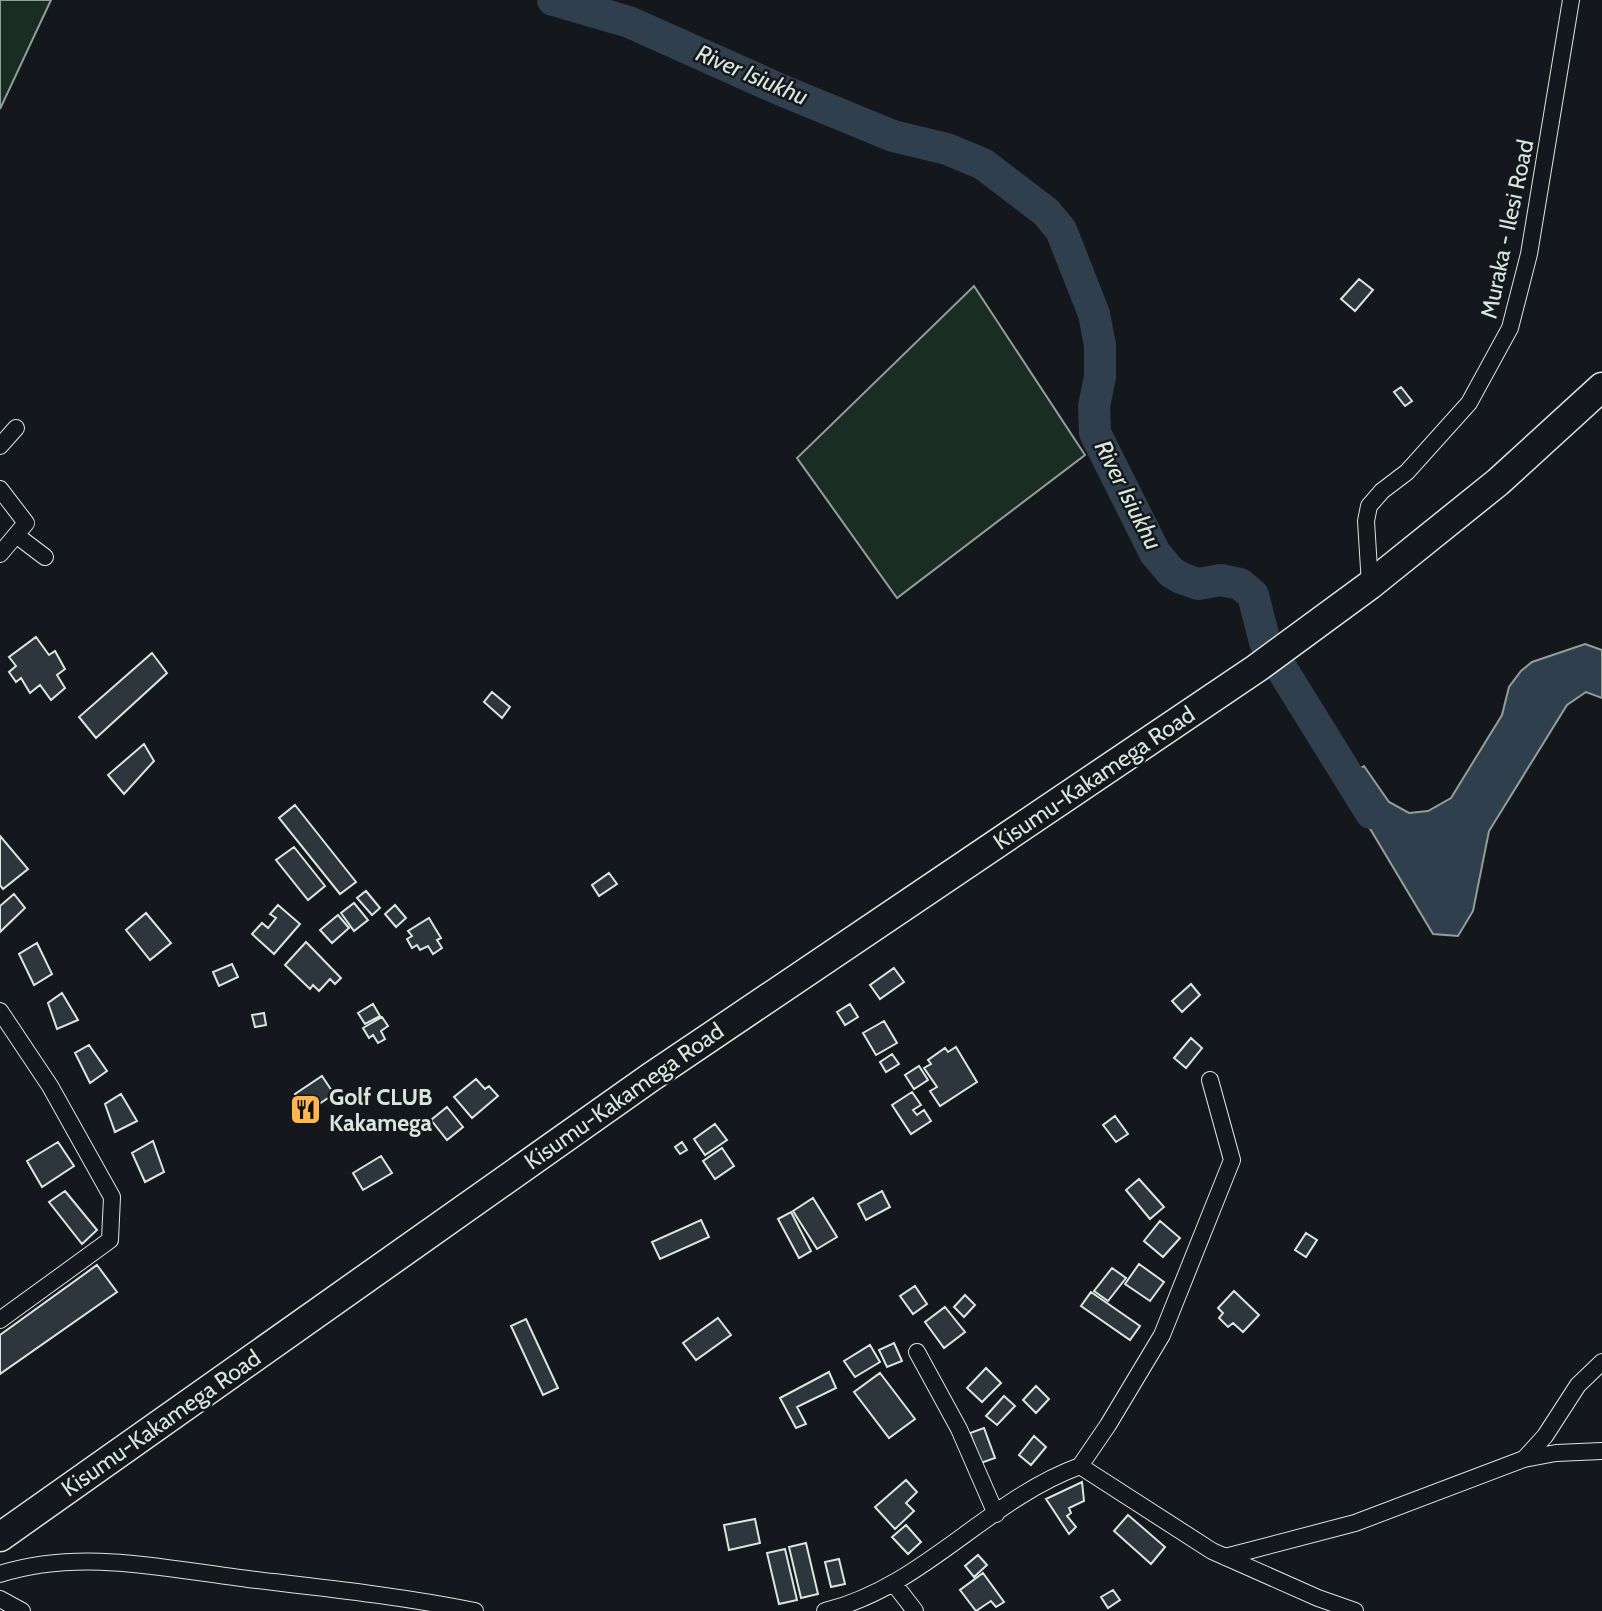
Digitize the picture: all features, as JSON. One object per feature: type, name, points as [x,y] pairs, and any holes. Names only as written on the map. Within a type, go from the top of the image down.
[{"type":"highway","name":"Kisumu-Kakamega Road","points":[[0,1537],[651,1077],[1257,668],[1370,585],[1498,482],[1602,387]]},
{"type":"street","name":"Muraka - Ilesi Road","points":[[1370,585],[1366,521],[1369,506],[1382,491],[1407,472],[1469,402],[1510,328],[1529,254],[1571,0]]},
{"type":"street","points":[[0,446],[16,428]]},
{"type":"street","points":[[0,489],[26,523],[0,554]]},
{"type":"street","points":[[16,535],[45,557]]},
{"type":"street","points":[[0,1011],[50,1086],[112,1197],[110,1240],[0,1320]]},
{"type":"street","points":[[825,1611],[895,1585],[1049,1477],[1080,1466],[1162,1335],[1232,1160],[1210,1080]]},
{"type":"street","points":[[917,1352],[959,1429],[996,1514]]},
{"type":"street","points":[[1524,1460],[1545,1436],[1578,1385],[1602,1362]]},
{"type":"street","points":[[1225,1557],[1355,1523],[1524,1460],[1556,1453],[1602,1451]]},
{"type":"street","points":[[1080,1466],[1225,1557],[1318,1598],[1355,1611]]},
{"type":"street","points":[[0,1574],[34,1564],[103,1561],[421,1600],[475,1611]]},
{"type":"street","points":[[895,1585],[915,1611]]},
{"type":"street","points":[[0,1599],[22,1611]]},
{"type":"green space","points":[[0,0],[51,0],[0,109]]},
{"type":"green space","points":[[974,286],[1085,455],[897,598],[797,458]]},
{"type":"water","points":[[1585,644],[1602,650],[1602,698],[1586,692],[1567,705],[1489,831],[1473,911],[1458,936],[1433,934],[1341,780],[1364,766],[1389,802],[1409,813],[1428,811],[1451,798],[1502,715],[1509,687],[1521,671],[1532,662]]},
{"type":"building","points":[[1359,279],[1373,290],[1355,311],[1341,299]]},
{"type":"building","points":[[1401,387],[1412,401],[1405,406],[1394,392]]},
{"type":"building","points":[[36,637],[49,655],[55,651],[65,669],[57,675],[65,688],[51,700],[40,685],[30,693],[21,678],[16,682],[9,672],[16,666],[9,657]]},
{"type":"building","points":[[152,653],[167,673],[96,738],[79,717]]},
{"type":"building","points":[[492,692],[510,707],[502,718],[484,702]]},
{"type":"building","points":[[144,744],[154,761],[124,794],[108,775]]},
{"type":"building","points":[[295,805],[356,882],[340,894],[279,818]]},
{"type":"building","points":[[0,836],[28,869],[3,889],[0,885]]},
{"type":"building","points":[[294,847],[325,886],[308,900],[276,860]]},
{"type":"building","points":[[609,873],[617,884],[599,896],[592,885]]},
{"type":"building","points":[[366,891],[380,908],[372,915],[357,898]]},
{"type":"building","points":[[14,894],[25,908],[0,932],[0,906]]},
{"type":"building","points":[[354,903],[368,920],[354,931],[341,913]]},
{"type":"building","points":[[278,905],[300,924],[274,954],[252,934],[262,923],[268,928],[276,918],[270,914]]},
{"type":"building","points":[[395,905],[406,918],[396,927],[385,914]]},
{"type":"building","points":[[146,913],[171,943],[150,960],[126,930]]},
{"type":"building","points":[[338,915],[349,928],[332,943],[320,930]]},
{"type":"building","points":[[429,918],[441,938],[437,940],[442,948],[433,954],[428,946],[420,950],[417,945],[412,948],[407,939],[412,936],[408,931]]},
{"type":"building","points":[[306,942],[341,978],[335,984],[330,979],[319,991],[313,985],[310,989],[285,965]]},
{"type":"building","points":[[37,943],[52,974],[34,985],[19,954]]},
{"type":"building","points":[[232,964],[238,977],[219,986],[213,972]]},
{"type":"building","points":[[894,968],[904,982],[880,999],[870,985]]},
{"type":"building","points":[[1191,984],[1200,995],[1182,1012],[1172,1001]]},
{"type":"building","points":[[62,993],[78,1020],[57,1029],[48,1003]]},
{"type":"building","points":[[373,1004],[380,1016],[365,1024],[358,1013]]},
{"type":"building","points":[[850,1004],[858,1017],[845,1025],[837,1012]]},
{"type":"building","points":[[264,1013],[266,1025],[255,1027],[252,1015]]},
{"type":"building","points":[[382,1017],[388,1026],[381,1031],[385,1039],[378,1043],[373,1035],[369,1038],[363,1028]]},
{"type":"building","points":[[884,1021],[897,1043],[876,1055],[863,1033]]},
{"type":"building","points":[[1191,1038],[1202,1048],[1186,1068],[1174,1058]]},
{"type":"building","points":[[89,1045],[107,1071],[90,1083],[75,1053]]},
{"type":"building","points":[[956,1047],[977,1082],[940,1106],[930,1091],[937,1087],[924,1068],[931,1064],[928,1060],[945,1048],[948,1052]]},
{"type":"building","points":[[892,1054],[899,1064],[886,1072],[880,1062]]},
{"type":"building","points":[[919,1066],[928,1080],[914,1089],[905,1075]]},
{"type":"building","points":[[322,1076],[334,1094],[307,1112],[295,1094]]},
{"type":"building","points":[[476,1079],[485,1089],[489,1086],[498,1096],[472,1118],[454,1097]]},
{"type":"building","points":[[912,1092],[921,1105],[913,1110],[917,1115],[924,1110],[931,1121],[911,1134],[892,1105]]},
{"type":"building","points":[[121,1094],[137,1121],[115,1132],[105,1104]]},
{"type":"building","points":[[447,1107],[463,1127],[447,1140],[431,1120]]},
{"type":"building","points":[[1115,1116],[1128,1134],[1116,1142],[1103,1125]]},
{"type":"building","points":[[715,1124],[727,1140],[705,1155],[694,1139]]},
{"type":"building","points":[[153,1141],[164,1172],[145,1182],[132,1153]]},
{"type":"building","points":[[58,1142],[74,1166],[42,1187],[27,1161]]},
{"type":"building","points":[[682,1142],[687,1150],[680,1154],[675,1147]]},
{"type":"building","points":[[722,1148],[734,1166],[715,1179],[703,1161]]},
{"type":"building","points":[[381,1156],[392,1173],[363,1190],[353,1173]]},
{"type":"building","points":[[1139,1179],[1164,1207],[1150,1219],[1126,1190]]},
{"type":"building","points":[[65,1191],[97,1230],[82,1244],[49,1202]]},
{"type":"building","points":[[882,1191],[890,1207],[866,1220],[858,1204]]},
{"type":"building","points":[[813,1198],[837,1237],[817,1249],[793,1211]]},
{"type":"building","points":[[791,1212],[811,1251],[799,1258],[778,1219]]},
{"type":"building","points":[[701,1220],[709,1237],[660,1259],[652,1242]]},
{"type":"building","points":[[1160,1221],[1180,1238],[1163,1257],[1144,1241]]},
{"type":"building","points":[[1306,1233],[1317,1240],[1306,1257],[1295,1250]]},
{"type":"building","points":[[1139,1264],[1164,1282],[1150,1301],[1125,1284]]},
{"type":"building","points":[[97,1265],[117,1292],[0,1374],[0,1335]]},
{"type":"building","points":[[1112,1268],[1126,1278],[1108,1301],[1094,1291]]},
{"type":"building","points":[[915,1286],[927,1304],[913,1314],[900,1296]]},
{"type":"building","points":[[1234,1291],[1259,1315],[1243,1332],[1233,1323],[1228,1327],[1219,1318],[1223,1313],[1218,1308]]},
{"type":"building","points":[[1091,1292],[1140,1326],[1130,1340],[1081,1306]]},
{"type":"building","points":[[965,1295],[975,1305],[964,1317],[954,1307]]},
{"type":"building","points":[[945,1307],[965,1332],[944,1348],[925,1322]]},
{"type":"building","points":[[718,1318],[731,1335],[696,1360],[683,1343]]},
{"type":"building","points":[[526,1319],[558,1388],[543,1395],[511,1326]]},
{"type":"building","points":[[894,1343],[902,1361],[887,1367],[879,1350]]},
{"type":"building","points":[[870,1345],[880,1362],[855,1377],[844,1361]]},
{"type":"building","points":[[986,1368],[1001,1383],[982,1402],[967,1388]]},
{"type":"building","points":[[829,1372],[836,1388],[797,1407],[806,1424],[796,1428],[780,1398]]},
{"type":"building","points":[[880,1373],[915,1419],[889,1438],[854,1392]]},
{"type":"building","points":[[1036,1386],[1049,1399],[1036,1413],[1023,1400]]},
{"type":"building","points":[[1004,1396],[1015,1406],[997,1425],[986,1416]]},
{"type":"building","points":[[984,1428],[995,1458],[981,1463],[970,1433]]},
{"type":"building","points":[[1034,1436],[1046,1447],[1031,1465],[1019,1455]]},
{"type":"building","points":[[906,1480],[917,1492],[906,1503],[914,1511],[895,1529],[875,1507]]},
{"type":"building","points":[[1082,1482],[1084,1501],[1069,1508],[1071,1513],[1067,1516],[1076,1527],[1069,1534],[1046,1499]]},
{"type":"building","points":[[1128,1515],[1165,1547],[1151,1564],[1114,1531]]},
{"type":"building","points":[[755,1519],[760,1543],[729,1550],[724,1525]]},
{"type":"building","points":[[906,1525],[921,1542],[908,1554],[892,1537]]},
{"type":"building","points":[[806,1543],[818,1594],[801,1598],[789,1547]]},
{"type":"building","points":[[785,1549],[797,1600],[779,1604],[767,1553]]},
{"type":"building","points":[[978,1555],[987,1565],[974,1577],[965,1566]]},
{"type":"building","points":[[839,1559],[845,1584],[831,1587],[825,1562]]},
{"type":"building","points":[[983,1573],[1004,1602],[996,1607],[991,1601],[976,1611],[960,1590]]},
{"type":"building","points":[[1113,1590],[1120,1600],[1108,1608],[1101,1597]]},
{"type":"waterway","name":"River Isiukhu","points":[[553,0],[629,22],[781,90],[893,136],[947,149],[983,164],[1046,212],[1061,230],[1094,314],[1100,345],[1100,377],[1094,406],[1095,433],[1155,553],[1171,572],[1181,578],[1198,584],[1221,580],[1240,584],[1253,595],[1265,642],[1371,813]]},
{"type":"place","name":"Golf CLUB Kakamega","points":[[306,1110]]}]
